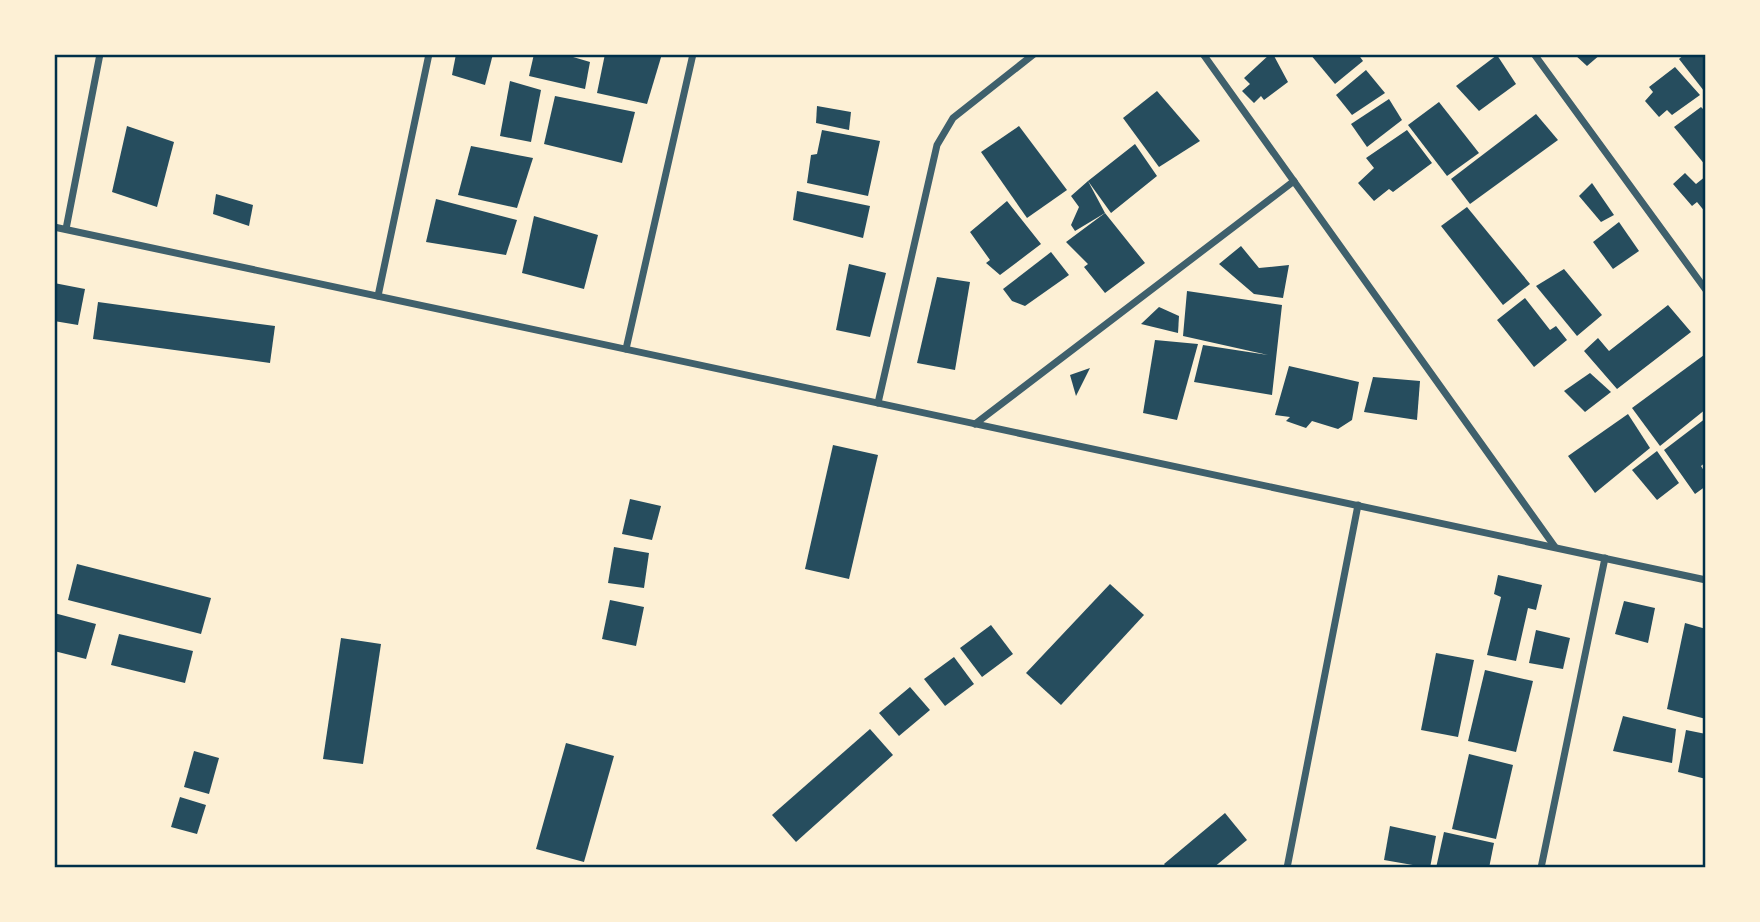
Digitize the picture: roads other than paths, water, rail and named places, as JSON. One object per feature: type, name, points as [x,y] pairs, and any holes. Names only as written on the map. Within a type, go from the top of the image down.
[{"type":"street","points":[[66,229],[100,54]]},
{"type":"street","points":[[378,296],[429,54]]},
{"type":"street","points":[[626,349],[694,54]]},
{"type":"street","points":[[878,403],[937,145],[953,118],[1034,54]]},
{"type":"street","points":[[1203,54],[1556,548]]},
{"type":"street","points":[[1534,54],[1706,290]]},
{"type":"street","points":[[975,424],[1294,181]]},
{"type":"street","points":[[54,227],[1706,580]]},
{"type":"street","points":[[1287,868],[1357,505]]},
{"type":"street","points":[[1541,868],[1605,558]]}]
